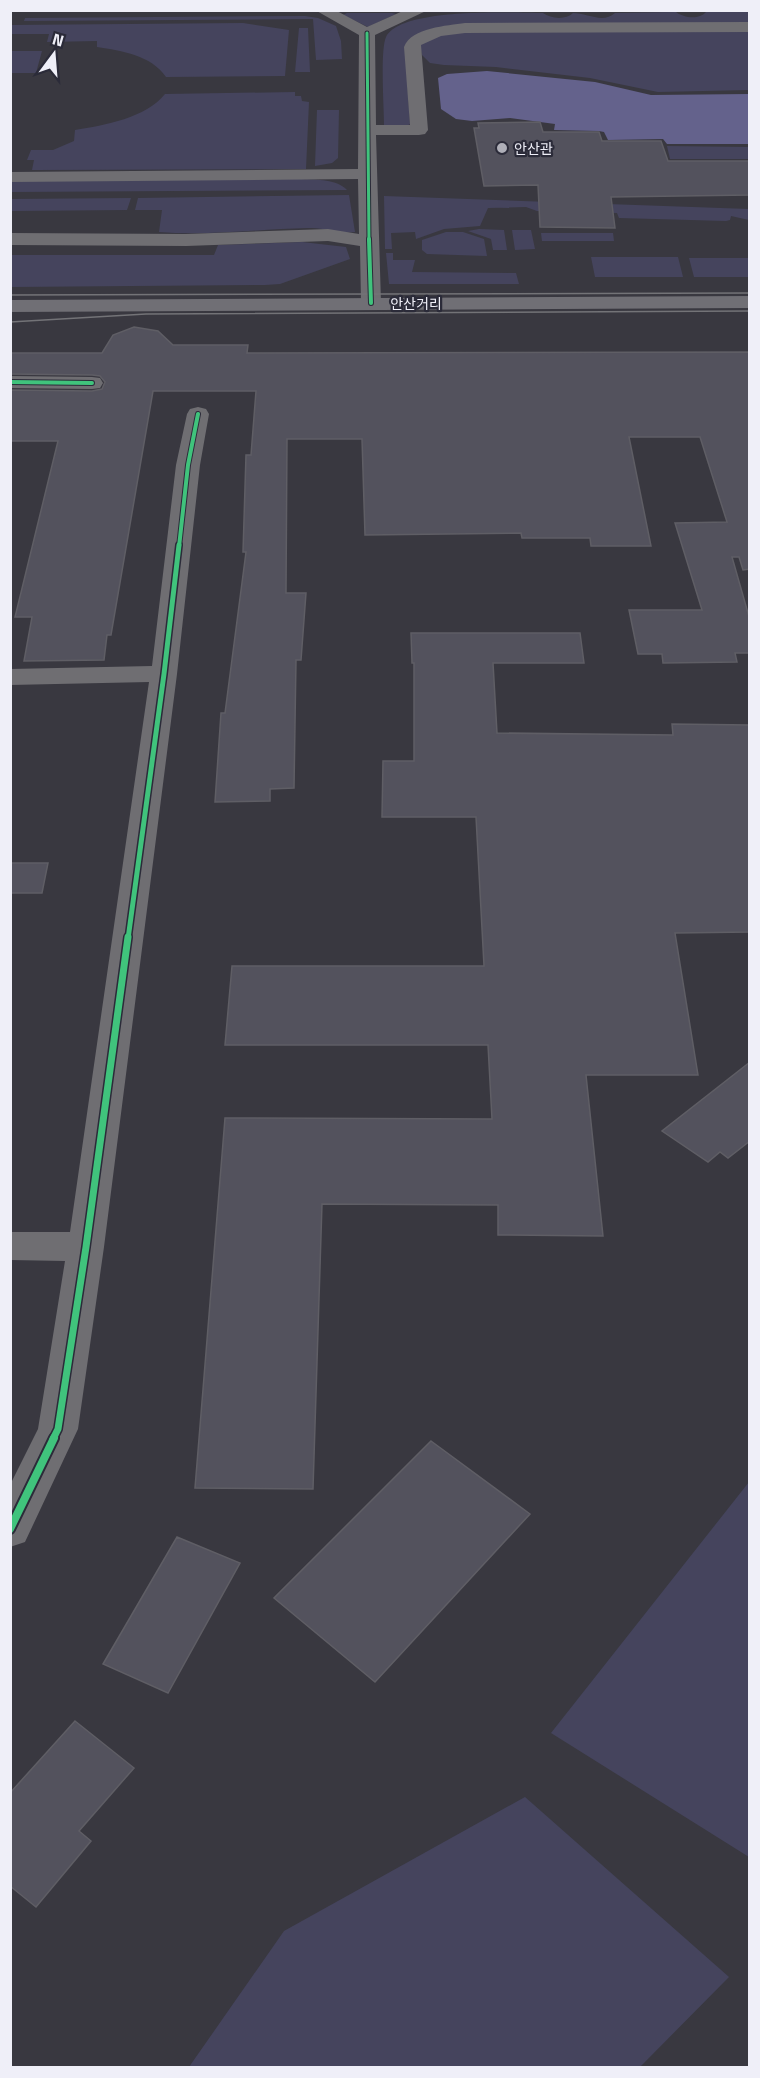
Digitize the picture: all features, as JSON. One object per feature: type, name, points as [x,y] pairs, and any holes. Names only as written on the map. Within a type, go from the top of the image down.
[{"type":"main road","name":"안산거리","points":[[10,306],[750,302]]},
{"type":"main road","points":[[10,316],[134,304]]},
{"type":"street","points":[[322,10],[366,33]]},
{"type":"street","points":[[366,33],[421,10]]},
{"type":"street","points":[[366,130],[419,130],[412,47],[414,42],[438,32],[465,28],[750,27]]},
{"type":"street","points":[[366,33],[371,303]]},
{"type":"street","points":[[10,177],[367,174]]},
{"type":"street","points":[[10,239],[186,240],[328,235],[370,242]]},
{"type":"street","points":[[10,382],[92,383]]},
{"type":"street","points":[[10,1529],[58,1429],[86,1247],[164,674],[188,465],[198,414]]},
{"type":"street","points":[[10,677],[164,674]]},
{"type":"street","points":[[10,1246],[86,1247]]},
{"type":"shaded area","points":[[676,12],[691,17],[703,15],[706,12],[748,12],[749,24],[463,27],[405,47],[410,124],[405,127],[384,125],[384,44],[386,37],[396,27],[434,16],[458,14],[543,13],[558,18],[578,13],[605,18],[615,13]]},
{"type":"shaded area","points":[[347,13],[396,14],[368,27],[343,15]]},
{"type":"shaded area","points":[[305,16],[318,18],[336,26],[341,41],[342,59],[316,60],[313,19],[24,21],[25,18]]},
{"type":"shaded area","points":[[243,23],[289,30],[285,76],[166,77],[144,59],[126,52],[97,47],[97,41],[47,42],[49,34],[10,34],[11,25]]},
{"type":"shaded area","points":[[299,28],[308,28],[310,72],[295,72]]},
{"type":"shaded area","points":[[749,30],[749,90],[658,92],[590,78],[496,67],[444,65],[430,63],[422,55],[419,43],[446,32]]},
{"type":"shaded area","points":[[11,51],[42,51],[36,73],[11,73]]},
{"type":"shaded area","points":[[487,71],[595,82],[651,95],[749,94],[749,144],[667,144],[663,139],[608,140],[604,132],[599,131],[554,130],[555,124],[510,118],[472,121],[456,119],[441,109],[438,78],[447,74]]},
{"type":"shaded area","points":[[295,92],[295,96],[301,96],[302,101],[309,102],[306,169],[32,170],[34,160],[27,160],[31,150],[53,150],[74,141],[75,130],[112,123],[136,115],[165,94]]},
{"type":"shaded area","points":[[317,110],[339,110],[338,158],[332,163],[315,166]]},
{"type":"shaded area","points":[[667,146],[749,147],[749,159],[670,159]]},
{"type":"shaded area","points":[[302,179],[332,182],[347,190],[11,192],[10,181]]},
{"type":"shaded area","points":[[349,195],[355,232],[314,228],[215,233],[159,232],[162,210],[135,210],[138,198]]},
{"type":"shaded area","points":[[384,196],[749,209],[749,220],[731,216],[730,220],[726,221],[619,218],[617,213],[537,211],[526,207],[488,208],[480,226],[444,229],[416,239],[415,232],[391,233],[392,249],[385,249]]},
{"type":"shaded area","points":[[131,198],[127,210],[11,211],[11,199]]},
{"type":"shaded area","points":[[504,230],[507,250],[493,250],[491,239],[468,231]]},
{"type":"shaded area","points":[[512,230],[531,230],[535,249],[515,250]]},
{"type":"shaded area","points":[[446,232],[463,232],[484,239],[487,256],[427,254],[422,250],[422,240]]},
{"type":"shaded area","points":[[541,233],[613,233],[614,241],[542,241]]},
{"type":"shaded area","points":[[302,242],[346,247],[350,259],[280,284],[11,287],[11,255],[214,255],[218,245]]},
{"type":"shaded area","points":[[386,253],[393,253],[393,260],[415,260],[412,272],[516,273],[519,284],[389,284]]},
{"type":"shaded area","points":[[591,257],[678,257],[683,277],[595,277]]},
{"type":"shaded area","points":[[689,258],[749,258],[749,277],[694,277]]},
{"type":"shaded area","points":[[749,1482],[749,1857],[551,1733]]},
{"type":"shaded area","points":[[525,1797],[729,1977],[640,2067],[189,2067],[284,1931]]},
{"type":"building","points":[[540,122],[543,132],[599,132],[602,141],[661,141],[668,161],[750,161],[750,195],[611,197],[615,228],[540,227],[538,185],[484,186],[474,128],[479,128],[478,123]]},
{"type":"building","points":[[134,327],[158,331],[173,345],[248,345],[247,353],[750,352],[750,569],[743,570],[739,557],[732,557],[750,620],[750,653],[735,653],[737,662],[663,663],[662,654],[638,654],[629,610],[702,610],[675,523],[727,522],[700,437],[629,437],[651,546],[591,546],[590,538],[522,538],[521,533],[365,535],[362,439],[287,439],[286,593],[306,593],[301,660],[296,660],[294,788],[270,789],[270,801],[215,802],[221,713],[225,713],[246,552],[243,552],[246,455],[251,455],[256,391],[153,391],[111,635],[107,635],[104,660],[24,661],[32,617],[15,617],[58,441],[10,441],[10,390],[92,391],[102,389],[105,382],[100,376],[92,375],[10,374],[10,353],[102,353],[113,335]]},
{"type":"building","points":[[411,633],[580,633],[584,663],[493,663],[497,733],[673,735],[672,724],[750,725],[750,932],[675,933],[698,1075],[586,1075],[603,1236],[498,1235],[498,1205],[322,1204],[313,1489],[195,1488],[225,1118],[492,1119],[488,1045],[225,1045],[232,966],[484,966],[476,817],[382,817],[383,761],[414,761],[414,663],[412,663]]},
{"type":"building","points":[[10,863],[48,863],[42,893],[10,893]]},
{"type":"building","points":[[750,1062],[750,1141],[728,1158],[720,1152],[708,1162],[662,1131]]},
{"type":"building","points":[[431,1441],[530,1514],[375,1682],[274,1598]]},
{"type":"building","points":[[177,1537],[240,1563],[168,1693],[103,1664]]},
{"type":"building","points":[[75,1721],[134,1768],[79,1831],[91,1841],[36,1907],[10,1886],[10,1793]]},
{"type":"tram line","points":[[10,295],[750,293]]},
{"type":"tram line","points":[[10,322],[146,314],[750,311]]},
{"type":"cycle path","points":[[367,33],[367,174],[371,303]]},
{"type":"cycle path","points":[[10,382],[92,383]]},
{"type":"cycle path","points":[[10,1529],[58,1429],[86,1247],[164,674],[188,465],[198,414]]},
{"type":"place","name":"안산관","points":[[502,148]]}]
